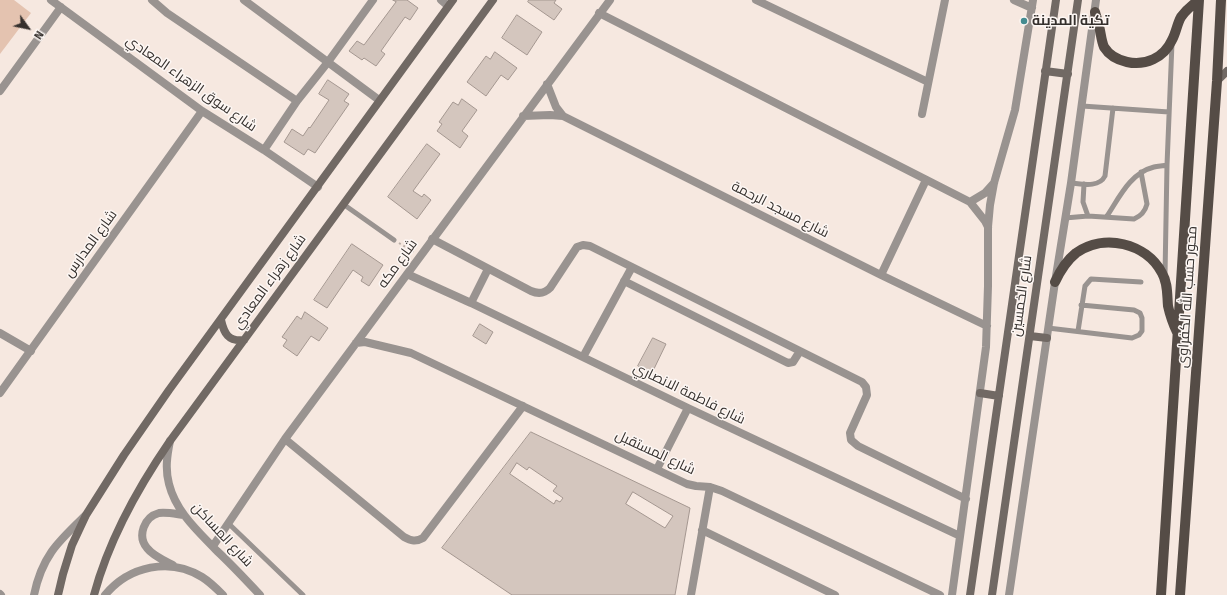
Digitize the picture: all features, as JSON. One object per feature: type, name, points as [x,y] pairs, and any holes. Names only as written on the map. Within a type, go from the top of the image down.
[{"type":"main road","name":"شارع زهراء المعادي","points":[[94,595],[106,558],[132,501],[150,470],[493,0]]},
{"type":"main road","name":"شارع الخمسين","points":[[970,595],[1056,0]]},
{"type":"main road","name":"شارع الخمسين","points":[[992,595],[1078,0]]},
{"type":"main road","points":[[1095,12],[1105,48],[1117,58],[1124,61],[1139,63],[1153,60],[1164,52],[1173,40],[1182,16],[1199,0]]},
{"type":"main road","name":"محور حسب الله الكفراوى","points":[[1161,595],[1199,0]]},
{"type":"main road","name":"محور حسب الله الكفراوى","points":[[1180,595],[1218,81],[1221,0]]},
{"type":"main road","name":"شارع زهراء المعادي","points":[[58,595],[62,574],[72,545],[86,516],[102,489],[142,429],[318,187],[379,100],[451,3]]},
{"type":"main road","points":[[1046,71],[1068,74]]},
{"type":"main road","points":[[1218,81],[1227,72]]},
{"type":"main road","points":[[1055,282],[1063,266],[1076,253],[1093,245],[1112,242],[1129,245],[1144,253],[1157,265],[1165,280],[1170,312],[1178,334]]},
{"type":"main road","points":[[221,320],[224,331],[230,338],[234,340],[244,340]]},
{"type":"main road","points":[[1030,336],[1047,338]]},
{"type":"main road","points":[[980,393],[998,396]]},
{"type":"street","name":"شارع سوق الزهراء المعادي","points":[[51,0],[202,111],[264,150],[318,187]]},
{"type":"street","points":[[152,0],[167,13],[297,101]]},
{"type":"street","points":[[244,0],[379,100]]},
{"type":"street","points":[[264,150],[297,101],[328,62],[373,0]]},
{"type":"street","points":[[441,0],[451,3]]},
{"type":"street","name":"شارع مكه","points":[[213,546],[285,439],[610,0]]},
{"type":"street","points":[[756,0],[928,82]]},
{"type":"street","points":[[922,114],[945,0]]},
{"type":"street","points":[[952,595],[980,393],[987,326],[988,227],[990,205],[994,183],[1015,110],[1032,4],[1014,0]]},
{"type":"street","points":[[1009,595],[1071,183],[1096,0]]},
{"type":"street","points":[[0,91],[61,7]]},
{"type":"street","points":[[599,14],[970,202],[985,220],[988,227]]},
{"type":"street","points":[[547,84],[556,106],[563,116]]},
{"type":"street","name":"شارع المدارس","points":[[0,392],[31,351],[202,111]]},
{"type":"street","name":"شارع مسجد الرحمة","points":[[523,116],[563,116],[881,275],[987,326]]},
{"type":"street","points":[[881,275],[926,180]]},
{"type":"street","points":[[970,202],[985,193],[994,183]]},
{"type":"street","points":[[432,240],[531,291],[540,293],[545,292],[550,288],[575,249],[580,246],[590,246],[859,380],[866,387],[867,395],[850,433],[851,440],[855,444],[966,499]]},
{"type":"street","points":[[583,357],[632,267]]},
{"type":"street","points":[[471,303],[488,269]]},
{"type":"street","name":"شارع فاطمة الانصاري","points":[[407,274],[960,536]]},
{"type":"street","points":[[624,281],[788,363],[793,362],[800,350]]},
{"type":"street","points":[[0,333],[31,351]]},
{"type":"street","name":"شارع المستقبل","points":[[356,342],[365,342],[411,352],[687,484],[710,487],[731,495],[940,595]]},
{"type":"street","points":[[285,439],[404,537],[412,540],[419,540],[423,538],[523,406]]},
{"type":"street","points":[[657,469],[688,408]]},
{"type":"street","name":"شارع المساكن","points":[[170,441],[167,460],[169,483],[178,506],[184,516],[260,595]]},
{"type":"street","points":[[691,595],[710,487]]},
{"type":"street","points":[[176,567],[148,549],[144,544],[142,532],[147,520],[158,514],[164,513],[184,516]]},
{"type":"street","points":[[34,595],[39,574],[51,552],[59,541],[86,516]]},
{"type":"street","points":[[702,530],[835,595]]},
{"type":"street","points":[[105,595],[123,578],[135,572],[162,566],[176,567],[190,571],[202,577],[223,595]]},
{"type":"lane","points":[[1165,280],[1167,165],[1173,40]]},
{"type":"lane","points":[[1082,106],[1169,112]]},
{"type":"lane","points":[[1071,183],[1084,184],[1100,182],[1105,176],[1113,108]]},
{"type":"lane","points":[[1107,216],[1132,179],[1142,172],[1154,167],[1167,165]]},
{"type":"lane","points":[[1065,218],[1107,216],[1134,219],[1140,216],[1147,204],[1142,172]]},
{"type":"lane","points":[[1084,184],[1083,202],[1088,216]]},
{"type":"lane","points":[[343,204],[394,240]]},
{"type":"lane","points":[[1078,332],[1085,286],[1091,279],[1141,282]]},
{"type":"lane","points":[[1048,328],[1132,338],[1142,331],[1142,318],[1140,313],[1134,310],[1081,305]]},
{"type":"lane","points":[[228,523],[303,595]]},
{"type":"path","points":[[394,240],[420,256]]},
{"type":"shaded area","points":[[0,0],[14,0],[31,13],[0,54]]},
{"type":"building","points":[[393,0],[407,0],[418,8],[410,20],[405,17],[381,51],[385,54],[376,66],[364,58],[362,60],[349,51],[357,41],[364,45],[396,2]]},
{"type":"building","points":[[529,0],[556,0],[554,3],[562,9],[554,20],[528,2]]},
{"type":"building","points":[[517,15],[542,32],[527,55],[502,38]]},
{"type":"building","points":[[495,52],[517,68],[508,80],[501,75],[486,96],[467,82],[486,56],[490,59]]},
{"type":"building","points":[[328,80],[349,94],[344,101],[349,104],[315,153],[308,149],[304,155],[284,142],[292,129],[303,136],[309,127],[310,128],[329,100],[319,94]]},
{"type":"building","points":[[462,99],[477,110],[462,131],[468,136],[460,148],[437,131],[442,124],[439,122],[453,102],[458,105]]},
{"type":"building","points":[[427,144],[440,154],[413,191],[422,197],[424,194],[431,200],[417,219],[388,197]]},
{"type":"building","points":[[352,244],[383,265],[369,286],[361,281],[363,277],[353,270],[327,308],[314,300]]},
{"type":"building","points":[[305,312],[328,328],[319,341],[311,336],[297,356],[283,346],[287,340],[282,337],[297,316],[301,319]]},
{"type":"building","points":[[480,324],[493,332],[486,344],[473,336]]},
{"type":"building","points":[[653,338],[666,344],[652,373],[638,366]]},
{"type":"building","points":[[531,432],[690,508],[675,595],[512,595],[442,548]]},
{"type":"building","points":[[517,463],[527,470],[529,467],[557,486],[553,491],[563,498],[560,502],[556,500],[554,504],[510,474]]},
{"type":"building","points":[[633,492],[673,516],[665,528],[626,504]]},
{"type":"place","name":"تكية المدينة","points":[[1024,21]]}]
